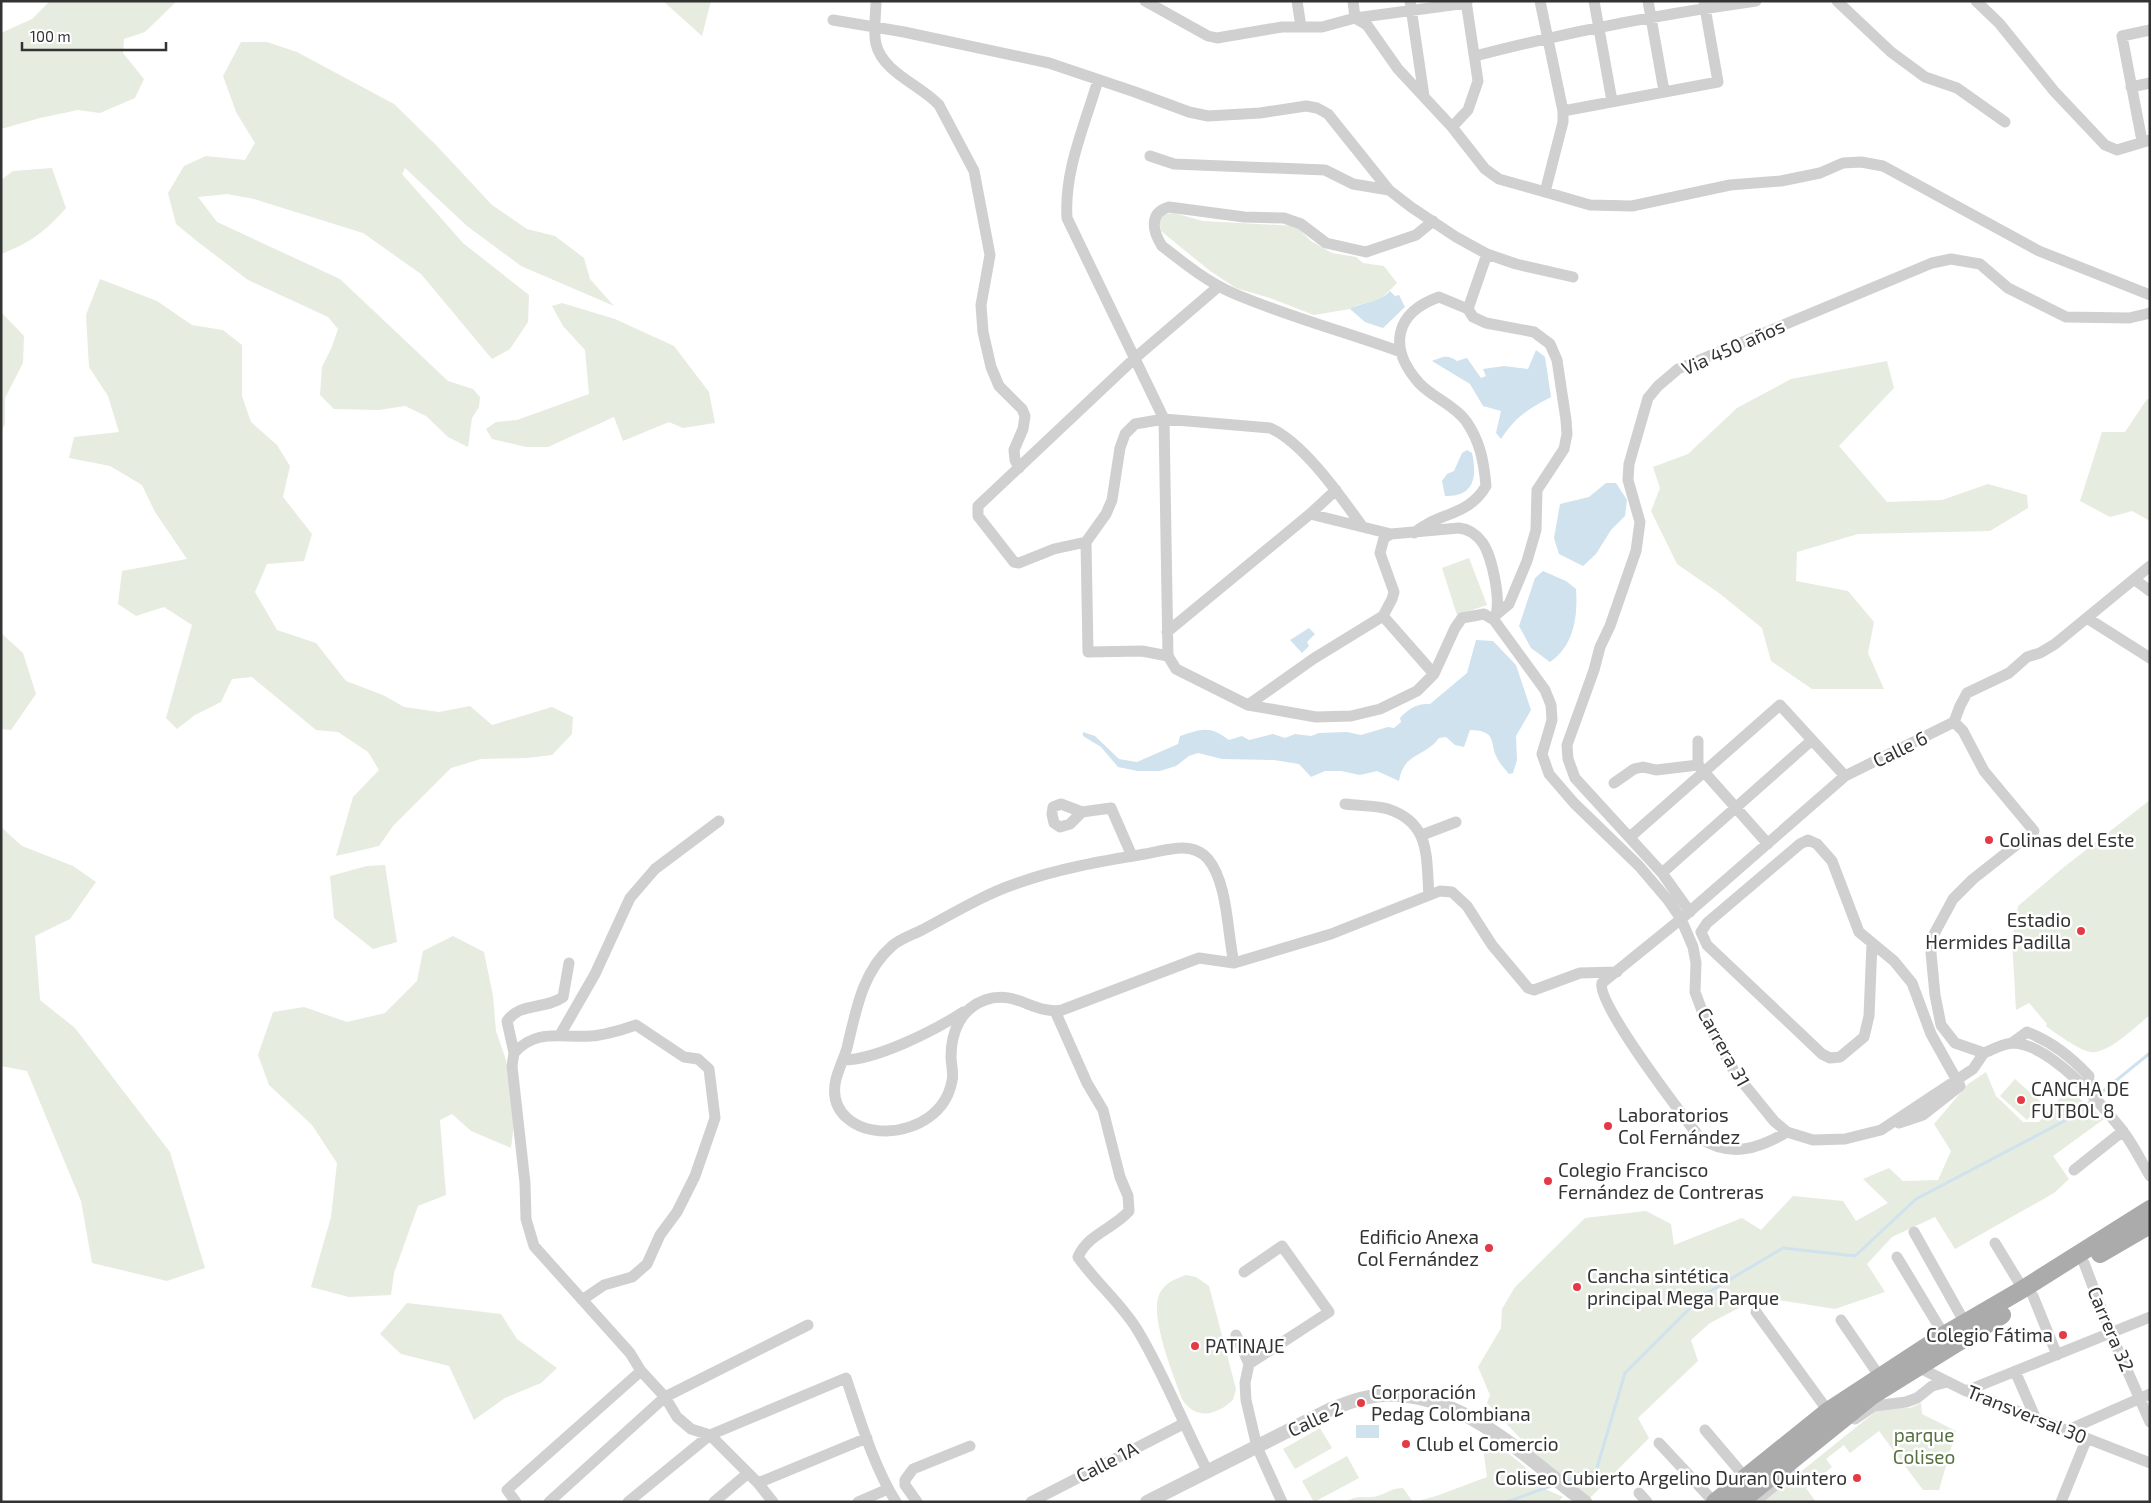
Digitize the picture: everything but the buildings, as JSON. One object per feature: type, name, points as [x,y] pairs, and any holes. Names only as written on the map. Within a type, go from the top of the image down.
[{"type":"main road","points":[[1740,1502],[1915,1365],[2028,1292],[2150,1209]]},
{"type":"main road","points":[[1715,1502],[1744,1476],[1828,1411],[1880,1377],[1915,1365],[1944,1335],[2084,1263],[2150,1224]]},
{"type":"street","points":[[876,1],[876,44],[880,55],[900,75],[930,96],[939,105],[974,171],[990,255],[981,305],[983,332],[991,367],[999,386],[1022,409],[1025,416],[1023,429],[1014,450],[1018,468]]},
{"type":"street","points":[[1136,1],[1148,3],[1208,36],[1217,38],[1282,27],[1322,27],[1410,6],[1466,2],[1478,81],[1468,110],[1452,127]]},
{"type":"street","points":[[1297,1],[1301,28]]},
{"type":"street","points":[[1354,1],[1355,18]]},
{"type":"street","points":[[1540,1],[1546,38],[1563,111],[1563,122],[1545,192]]},
{"type":"street","points":[[1594,1],[1612,101]]},
{"type":"street","points":[[1648,1],[1664,91]]},
{"type":"street","points":[[1475,56],[1546,38],[1652,18],[1705,4],[1756,1]]},
{"type":"street","points":[[1837,1],[1891,52],[1925,77],[1957,88],[2005,122]]},
{"type":"street","points":[[1976,1],[1999,23],[2054,91],[2105,145],[2117,150],[2146,140],[2131,87],[2122,36],[2150,30]]},
{"type":"street","points":[[1563,111],[1718,82],[1705,4]]},
{"type":"street","points":[[1410,6],[1424,96]]},
{"type":"street","points":[[1355,18],[1368,24],[1398,68],[1452,127],[1485,169],[1499,179],[1590,204],[1632,206],[1730,185],[1782,181],[1820,173],[1843,163],[1861,162],[1883,166],[2039,251],[2150,295]]},
{"type":"street","points":[[833,20],[1005,52],[1050,63],[1189,112],[1208,116],[1250,114],[1306,106],[1316,108],[1328,114],[1389,190],[1433,221],[1487,254],[1516,264],[1573,277]]},
{"type":"street","points":[[1098,80],[1071,167],[1066,193],[1067,218],[1164,419],[1168,656],[1176,669],[1248,705],[1316,717],[1351,716],[1380,710],[1417,692],[1434,674],[1455,628],[1462,618],[1484,614],[1496,617]]},
{"type":"street","points":[[2131,87],[2150,83]]},
{"type":"street","points":[[1150,156],[1174,164],[1325,170],[1353,184],[1389,190]]},
{"type":"street","points":[[1353,184],[1361,179],[1369,167]]},
{"type":"street","points":[[1401,352],[1349,333],[1296,318],[1218,286],[1162,246],[1156,236],[1153,225],[1155,216],[1161,210],[1169,208],[1244,217],[1284,218],[1301,224],[1326,242],[1366,252],[1416,235],[1433,221]]},
{"type":"street","points":[[1468,309],[1487,254]]},
{"type":"street","name":"Via 450 años","points":[[1686,916],[1662,873],[1581,786],[1571,768],[1567,745],[1594,670],[1600,647],[1610,626],[1636,551],[1640,522],[1628,480],[1629,464],[1648,398],[1662,382],[1678,369],[1932,263],[1951,260],[1980,264],[2008,288],[2066,317],[2129,318],[2150,313]]},
{"type":"street","points":[[1086,542],[1054,549],[1025,563],[1014,562],[978,516],[977,510],[1018,468],[1135,358],[1218,286]]},
{"type":"street","points":[[1414,533],[1424,524],[1469,506],[1486,486],[1482,455],[1465,420],[1456,410],[1420,384],[1401,352],[1399,334],[1401,326],[1416,308],[1439,297],[1468,309],[1472,317],[1486,323],[1528,330],[1550,344],[1557,360],[1566,420],[1567,434],[1564,449],[1537,490],[1536,530],[1522,576],[1510,604],[1496,617]]},
{"type":"street","points":[[1168,656],[1142,651],[1088,652],[1086,542],[1106,514],[1112,500],[1120,448],[1125,434],[1135,424],[1164,419],[1270,428],[1282,433],[1336,490],[1362,526]]},
{"type":"street","points":[[1167,632],[1310,514],[1336,490]]},
{"type":"street","points":[[1310,514],[1392,534],[1459,528],[1468,529],[1475,534],[1489,555],[1496,617],[1545,690],[1551,705],[1552,720],[1542,754],[1549,774],[1574,803],[1639,866],[1668,900],[1686,916]]},
{"type":"street","points":[[1248,705],[1313,659],[1383,616],[1394,592],[1380,553],[1384,538],[1392,534]]},
{"type":"street","points":[[1984,1053],[1955,1044],[1941,1025],[1935,995],[1931,953],[1933,936],[1953,899],[1973,879],[2034,831],[1984,771],[1964,731],[1954,722],[1967,693],[2009,673],[2027,657],[2040,653],[2055,644],[2150,566]]},
{"type":"street","points":[[2134,580],[2150,591]]},
{"type":"street","points":[[1383,616],[1434,674]]},
{"type":"street","points":[[2087,618],[2150,658]]},
{"type":"street","points":[[1630,837],[1701,768],[1780,705],[1845,776]]},
{"type":"street","name":"Calle 6","points":[[1787,1132],[1767,1143],[1746,1150],[1719,1148],[1700,1138],[1620,1027],[1601,990],[1602,984],[1686,916],[1845,776],[1954,722]]},
{"type":"street","points":[[1662,873],[1812,740]]},
{"type":"street","points":[[1698,741],[1701,768],[1768,844]]},
{"type":"street","points":[[1614,783],[1634,769],[1643,766],[1656,770],[1701,768]]},
{"type":"street","points":[[1346,804],[1388,809],[1413,822],[1422,835],[1429,895]]},
{"type":"street","points":[[1082,812],[1111,808],[1132,856]]},
{"type":"street","points":[[560,1036],[595,974],[630,898],[655,869],[720,820]]},
{"type":"street","points":[[1422,835],[1456,822]]},
{"type":"street","points":[[1787,1132],[1813,1140],[1845,1139],[1881,1130],[1923,1115],[1960,1086],[1958,1079],[1943,1052],[1930,1034],[1912,983],[1886,953],[1859,932],[1832,862],[1817,844],[1808,840],[1800,844],[1707,923],[1701,932],[1707,945],[1774,1011],[1822,1054],[1830,1058],[1840,1057],[1864,1037],[1869,1016],[1872,943]]},
{"type":"street","points":[[974,1005],[955,1028],[951,1059],[953,1080],[946,1097],[937,1111],[919,1125],[887,1131],[860,1128],[842,1114],[836,1099],[836,1081],[861,991],[876,962],[894,944],[971,904],[1015,884],[1059,871],[1132,856],[1181,848],[1193,849],[1208,859],[1217,874],[1234,964]]},
{"type":"street","points":[[843,1060],[858,1060],[917,1037],[938,1028],[974,1005],[999,996],[1013,997],[1045,1010],[1055,1011],[1199,958],[1234,964],[1331,934],[1440,891],[1452,892],[1460,899],[1492,945],[1530,989],[1580,973],[1616,972]]},
{"type":"street","name":"Carrera 31","points":[[1686,916],[1696,963],[1695,992],[1704,1016],[1735,1073],[1774,1121],[1787,1132]]},
{"type":"street","points":[[1871,966],[1886,953]]},
{"type":"street","points":[[569,963],[563,997],[555,1002],[522,1008],[512,1013],[507,1021],[514,1052],[512,1066],[526,1182],[526,1219],[534,1246],[630,1353],[641,1371],[665,1398],[677,1417],[691,1429],[710,1435],[758,1483],[773,1502]]},
{"type":"street","points":[[1055,1011],[1087,1084],[1104,1110],[1120,1177],[1128,1196],[1128,1211],[1122,1218],[1084,1244],[1078,1257],[1089,1273],[1120,1306],[1138,1331],[1208,1472]]},
{"type":"street","points":[[514,1052],[523,1042],[536,1037],[609,1034],[636,1025],[684,1057],[698,1059],[709,1069],[715,1118],[695,1176],[677,1212],[660,1235],[647,1264],[632,1277],[604,1285],[582,1300]]},
{"type":"street","points":[[1958,1079],[1973,1069],[1984,1053],[2012,1043],[2027,1032],[2049,1041],[2073,1059],[2089,1076],[2090,1093],[2123,1131],[2150,1176]]},
{"type":"street","points":[[1943,1052],[1955,1044]]},
{"type":"street","points":[[2074,1170],[2123,1131]]},
{"type":"street","points":[[1914,1232],[1965,1323]]},
{"type":"street","points":[[1995,1243],[2028,1292],[2057,1355]]},
{"type":"street","points":[[1244,1272],[1282,1246],[1329,1312],[1249,1364]]},
{"type":"street","points":[[1896,1257],[1944,1335]]},
{"type":"street","name":"Carrera 32","points":[[2084,1263],[2111,1334],[2145,1396],[2150,1422]]},
{"type":"street","points":[[1756,1312],[1828,1411]]},
{"type":"street","points":[[1966,1391],[2111,1334],[2150,1316]]},
{"type":"street","points":[[1841,1320],[1880,1377]]},
{"type":"street","points":[[548,1502],[665,1398],[808,1325]]},
{"type":"street","points":[[1236,1335],[1249,1364],[1245,1383],[1246,1400],[1257,1447],[1282,1502]]},
{"type":"street","points":[[1915,1365],[1924,1391]]},
{"type":"street","name":"Transversal 30","points":[[1915,1365],[1966,1391],[2147,1460]]},
{"type":"street","points":[[516,1502],[506,1490],[641,1371]]},
{"type":"street","points":[[2015,1371],[2035,1417]]},
{"type":"street","points":[[628,1502],[710,1435],[846,1378],[867,1438],[888,1489],[896,1502]]},
{"type":"street","points":[[1755,1502],[1842,1428],[1874,1406],[1906,1402],[1917,1398],[1932,1386],[1947,1382]]},
{"type":"street","name":"Calle 2","points":[[1147,1502],[1331,1408],[1362,1398],[1404,1395],[1436,1402],[1469,1418],[1582,1500]]},
{"type":"street","points":[[2068,1430],[2145,1396]]},
{"type":"street","name":"Calle 1A","points":[[1030,1502],[1183,1424]]},
{"type":"street","points":[[1705,1430],[1744,1476]]},
{"type":"street","points":[[758,1483],[867,1438]]},
{"type":"street","points":[[2061,1502],[2087,1438]]},
{"type":"street","points":[[1659,1443],[1715,1502]]},
{"type":"street","points":[[916,1502],[907,1490],[905,1480],[913,1470],[970,1446]]},
{"type":"street","points":[[714,1502],[747,1474]]},
{"type":"street","points":[[858,1502],[888,1489]]},
{"type":"green space","points":[[50,1],[177,1],[145,32],[124,39],[123,53],[144,79],[135,98],[100,113],[78,110],[1,129],[1,33],[32,19]]},
{"type":"green space","points":[[663,1],[711,1],[702,36]]},
{"type":"green space","points":[[241,42],[267,42],[297,52],[394,104],[436,145],[492,205],[527,229],[555,236],[584,258],[590,279],[614,306],[521,266],[467,226],[405,168],[402,174],[463,243],[529,295],[528,322],[510,349],[492,359],[421,274],[363,233],[254,199],[227,194],[198,197],[217,222],[340,279],[448,381],[473,389],[480,397],[479,407],[472,418],[468,447],[448,437],[426,416],[405,406],[379,410],[334,409],[320,395],[322,367],[338,329],[328,317],[248,280],[176,224],[168,193],[184,166],[206,156],[245,160],[255,143],[236,112],[223,76]]},
{"type":"green space","points":[[52,168],[66,208],[37,236],[1,254],[1,180],[13,171]]},
{"type":"green space","points":[[1174,213],[1203,221],[1296,226],[1311,241],[1332,253],[1356,257],[1363,263],[1384,266],[1397,283],[1380,300],[1357,305],[1350,309],[1314,315],[1270,298],[1236,288],[1210,271],[1161,231],[1159,220],[1165,214]]},
{"type":"green space","points":[[100,279],[157,301],[192,325],[223,330],[242,345],[242,396],[251,422],[277,445],[290,466],[283,497],[312,534],[304,561],[267,564],[255,592],[277,630],[316,643],[346,681],[383,695],[404,707],[439,712],[470,706],[492,725],[552,707],[573,717],[572,734],[552,755],[527,758],[481,759],[451,768],[393,826],[379,846],[336,856],[353,797],[379,770],[368,752],[338,732],[316,730],[252,677],[232,679],[221,702],[195,715],[177,729],[166,718],[192,625],[164,607],[136,616],[118,604],[122,571],[187,559],[155,512],[142,485],[110,466],[69,458],[74,437],[119,432],[108,396],[89,367],[86,315]]},
{"type":"green space","points":[[562,303],[615,319],[674,346],[709,392],[715,423],[683,428],[669,422],[623,441],[614,417],[548,447],[526,447],[492,439],[486,429],[496,422],[517,420],[589,394],[585,350],[563,326],[552,306]]},
{"type":"green space","points":[[1,312],[24,336],[23,363],[5,398],[5,424],[1,432]]},
{"type":"green space","points":[[1887,361],[1894,388],[1839,446],[1887,502],[1942,500],[1988,484],[2027,495],[2028,508],[1990,531],[1858,534],[1797,552],[1796,581],[1848,591],[1874,622],[1868,653],[1884,689],[1812,689],[1771,661],[1762,628],[1719,593],[1677,564],[1651,511],[1660,488],[1653,467],[1688,454],[1737,408],[1791,379]]},
{"type":"green space","points":[[2147,399],[2150,400],[2150,521],[2132,511],[2110,517],[2080,501],[2102,432],[2125,432]]},
{"type":"green space","points":[[1469,558],[1487,605],[1457,615],[1442,568]]},
{"type":"green space","points":[[1,633],[23,653],[36,694],[11,730],[1,729]]},
{"type":"green space","name":"Estadio Hermides Padilla","points":[[2150,800],[2150,1015],[2130,1032],[2105,1049],[2097,1052],[2085,1051],[2046,1026],[2047,1024],[2029,1003],[2016,1010],[2012,940],[2018,906],[2064,867]]},
{"type":"green space","points":[[1,827],[22,846],[73,866],[96,882],[70,919],[35,936],[40,1000],[75,1028],[170,1152],[205,1268],[167,1281],[92,1263],[81,1201],[27,1071],[1,1066]]},
{"type":"green space","points":[[385,865],[397,942],[373,949],[334,918],[330,876],[367,866]]},
{"type":"green space","points":[[453,936],[484,952],[493,996],[496,1031],[506,1060],[514,1124],[511,1148],[471,1131],[452,1114],[440,1120],[446,1195],[418,1206],[394,1273],[391,1295],[349,1297],[311,1287],[331,1217],[337,1163],[312,1125],[269,1085],[258,1055],[273,1012],[304,1007],[347,1022],[385,1013],[417,981],[423,951]]},
{"type":"green space","points":[[1986,1072],[1996,1096],[2023,1122],[2039,1122],[2068,1089],[2104,1119],[2053,1156],[2069,1179],[2054,1193],[1955,1249],[1935,1217],[1892,1237],[1867,1264],[1885,1292],[1835,1309],[1760,1297],[1710,1323],[1691,1340],[1698,1361],[1638,1418],[1649,1438],[1590,1498],[1548,1468],[1487,1403],[1490,1395],[1478,1367],[1501,1328],[1502,1309],[1515,1287],[1585,1218],[1646,1211],[1671,1224],[1674,1245],[1742,1218],[1761,1230],[1793,1196],[1843,1201],[1856,1221],[1888,1203],[1863,1179],[1889,1168],[1903,1181],[1938,1180],[1951,1151],[1934,1124],[1968,1084]]},
{"type":"green space","name":"CANCHA DE FUTBOL 8","points":[[2015,1079],[2042,1103],[2027,1120],[2000,1096]]},
{"type":"green space","points":[[1186,1275],[1196,1277],[1209,1286],[1236,1389],[1233,1400],[1220,1410],[1213,1412],[1199,1413],[1187,1406],[1182,1399],[1168,1361],[1160,1331],[1157,1305],[1159,1295],[1167,1284]]},
{"type":"green space","points":[[407,1303],[501,1314],[517,1339],[557,1368],[541,1383],[505,1398],[474,1420],[449,1366],[401,1354],[380,1334]]},
{"type":"green space","name":"parque Coliseo","points":[[1921,1403],[1922,1414],[1956,1431],[1939,1490],[1923,1490],[1879,1431],[1850,1453],[1844,1445],[1826,1459],[1832,1467],[1806,1488],[1816,1502],[1763,1502],[1880,1408],[1910,1408]]},
{"type":"green space","points":[[1320,1428],[1332,1448],[1295,1469],[1283,1449]]},
{"type":"green space","points":[[1499,1446],[1524,1466],[1545,1489],[1563,1497],[1558,1502],[1415,1502],[1487,1477],[1483,1447]]},
{"type":"green space","points":[[1347,1456],[1359,1478],[1314,1502],[1302,1481]]},
{"type":"green space","points":[[1403,1488],[1413,1502],[1346,1502],[1359,1497],[1373,1497],[1394,1489]]},
{"type":"water","points":[[1390,291],[1395,296],[1399,295],[1405,307],[1383,328],[1365,322],[1350,309],[1381,298]]},
{"type":"water","points":[[1536,350],[1545,357],[1551,397],[1523,414],[1501,439],[1496,433],[1501,411],[1483,406],[1470,384],[1432,361],[1445,357],[1450,357],[1457,361],[1467,358],[1481,378],[1486,376],[1483,369],[1504,366],[1528,369]]},
{"type":"water","points":[[1467,450],[1472,453],[1474,461],[1472,484],[1463,493],[1445,496],[1442,481],[1447,474],[1454,471],[1462,453]]},
{"type":"water","points":[[1606,483],[1616,483],[1627,500],[1625,516],[1611,530],[1596,554],[1583,566],[1559,554],[1554,538],[1560,504],[1589,497]]},
{"type":"water","points":[[1543,571],[1566,581],[1576,589],[1576,610],[1573,630],[1564,648],[1550,662],[1531,648],[1519,626],[1535,578]]},
{"type":"water","points":[[1309,628],[1315,634],[1307,642],[1309,646],[1302,653],[1290,640]]},
{"type":"water","points":[[1476,640],[1493,641],[1516,665],[1531,710],[1516,736],[1517,760],[1513,773],[1509,774],[1498,760],[1489,735],[1470,730],[1464,747],[1455,745],[1446,737],[1439,738],[1405,765],[1399,781],[1377,771],[1360,775],[1341,771],[1325,771],[1311,777],[1299,764],[1274,760],[1222,759],[1198,753],[1189,756],[1176,766],[1160,771],[1138,771],[1118,767],[1101,747],[1083,736],[1083,732],[1095,736],[1119,759],[1137,762],[1178,744],[1180,736],[1200,730],[1211,730],[1229,740],[1242,736],[1249,740],[1273,734],[1285,738],[1295,734],[1311,736],[1319,733],[1347,732],[1361,735],[1388,727],[1394,728],[1401,722],[1400,718],[1410,709],[1421,704],[1430,704],[1467,673]]},
{"type":"water","points":[[1356,1425],[1379,1425],[1379,1438],[1356,1438]]},
{"type":"waterway","points":[[2097,1096],[2150,1053]]},
{"type":"waterway","points":[[1565,1481],[1596,1471],[1625,1373],[1702,1296],[1783,1248],[1855,1256],[1916,1199],[2072,1117],[2092,1100]]},
{"type":"waterway","points":[[1507,1502],[1556,1484]]},
{"type":"place","name":"Colinas del Este","points":[[1989,840]]},
{"type":"place","name":"Estadio Hermides Padilla","points":[[2081,931]]},
{"type":"place","name":"CANCHA DE FUTBOL 8","points":[[2021,1100]]},
{"type":"place","name":"Laboratorios Col Fernández","points":[[1608,1126]]},
{"type":"place","name":"Colegio Francisco Fernández de Contreras","points":[[1548,1181]]},
{"type":"place","name":"Edificio Anexa Col Fernández","points":[[1489,1248]]},
{"type":"place","name":"Cancha sintética principal Mega Parque","points":[[1577,1287]]},
{"type":"place","name":"Colegio Fátima","points":[[2063,1335]]},
{"type":"place","name":"PATINAJE","points":[[1195,1346]]},
{"type":"place","name":"Corporación Pedag Colombiana","points":[[1361,1403]]},
{"type":"place","name":"Club el Comercio","points":[[1406,1444]]},
{"type":"place","name":"Coliseo Cubierto Argelino Duran Quintero","points":[[1857,1478]]}]
